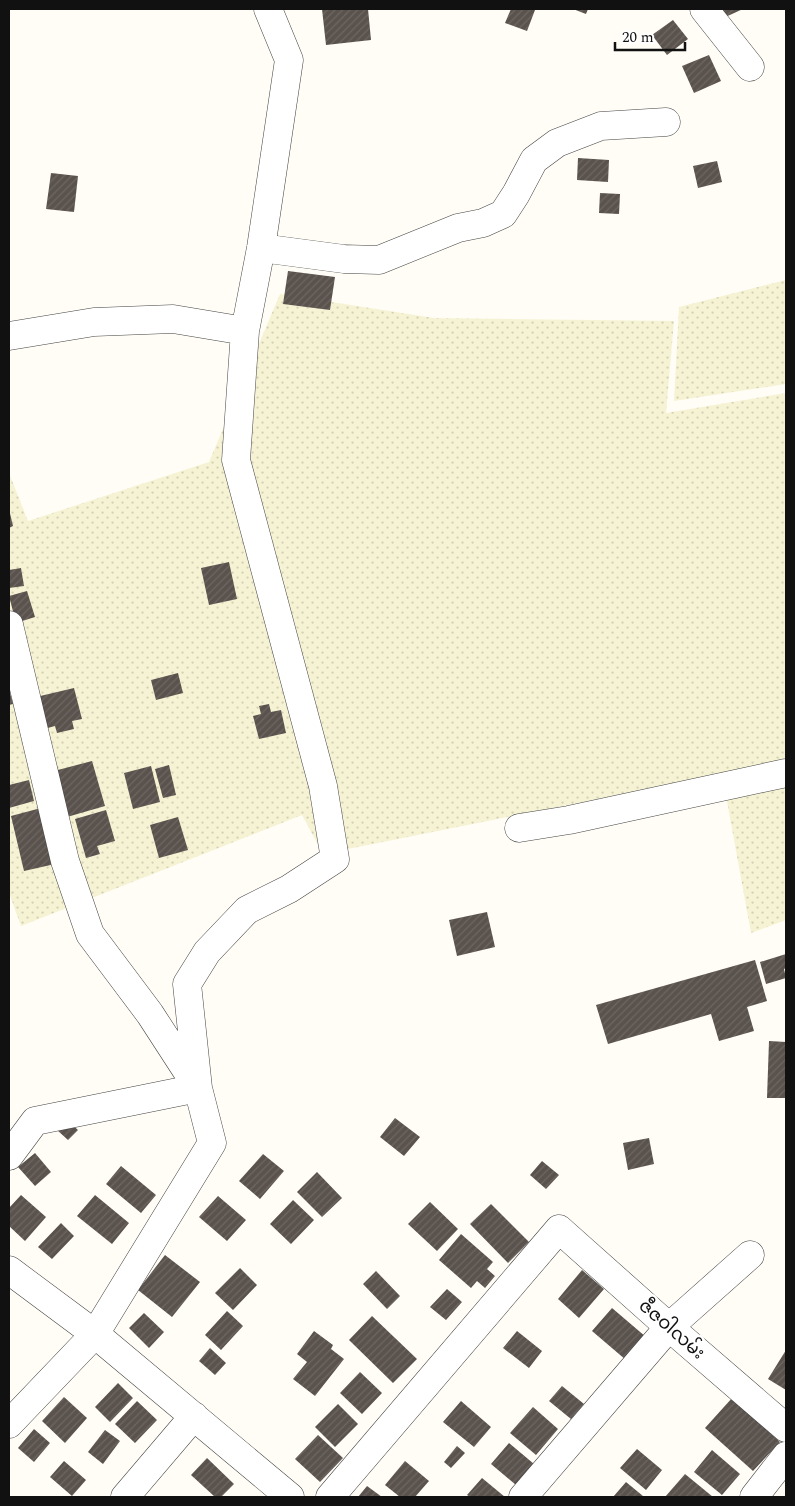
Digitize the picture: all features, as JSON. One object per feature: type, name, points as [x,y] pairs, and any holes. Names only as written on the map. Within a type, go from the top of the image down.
[{"type":"street","points":[[9,1424],[96,1334],[212,1143],[198,1088],[187,984],[207,952],[248,910],[289,889],[335,859],[323,786],[236,460],[245,331],[261,248],[289,60],[268,9]]},
{"type":"street","points":[[704,9],[750,67]]},
{"type":"street","points":[[261,248],[344,259],[379,260],[458,228],[484,223],[503,214],[534,160],[557,143],[601,126],[666,122]]},
{"type":"street","points":[[9,336],[94,322],[173,319],[245,331]]},
{"type":"street","points":[[9,625],[65,861],[90,934],[150,1014],[198,1088]]},
{"type":"street","points":[[519,828],[569,820],[786,774]]},
{"type":"street","points":[[9,1156],[35,1121],[198,1088]]},
{"type":"street","name":"ဇီဇဝါလမ်း","points":[[330,1497],[559,1229],[668,1327],[786,1428]]},
{"type":"street","points":[[523,1497],[668,1327],[750,1255]]},
{"type":"street","points":[[9,1270],[96,1334],[290,1497]]},
{"type":"street","points":[[124,1497],[194,1416]]},
{"type":"street","points":[[754,1497],[786,1456]]},
{"type":"shaded area","points":[[786,280],[786,384],[674,401],[679,307]]},
{"type":"shaded area","points":[[280,294],[434,318],[674,321],[666,413],[786,393],[786,920],[751,933],[722,774],[323,854],[302,815],[21,926],[9,893],[9,473],[28,521],[209,462]]},
{"type":"building","points":[[322,9],[368,9],[371,40],[326,45]]},
{"type":"building","points":[[511,9],[535,10],[527,31],[505,23]]},
{"type":"building","points":[[573,9],[588,9],[586,14]]},
{"type":"building","points":[[716,9],[743,9],[721,19]]},
{"type":"building","points":[[673,20],[688,39],[667,55],[652,35]]},
{"type":"building","points":[[709,55],[721,81],[694,93],[682,66]]},
{"type":"building","points":[[578,158],[609,160],[608,182],[577,180]]},
{"type":"building","points":[[717,161],[722,182],[698,188],[693,166]]},
{"type":"building","points":[[51,173],[78,176],[74,212],[46,209]]},
{"type":"building","points":[[600,193],[620,194],[619,214],[599,213]]},
{"type":"building","points":[[288,271],[335,277],[330,310],[283,304]]},
{"type":"building","points":[[9,509],[13,526],[9,528]]},
{"type":"building","points":[[229,562],[237,599],[209,605],[201,568]]},
{"type":"building","points":[[21,568],[24,586],[9,588],[9,570]]},
{"type":"building","points":[[27,591],[35,617],[16,623],[9,596]]},
{"type":"building","points":[[178,673],[183,693],[156,700],[151,680]]},
{"type":"building","points":[[74,688],[82,719],[72,721],[74,729],[57,733],[55,726],[44,729],[36,697]]},
{"type":"building","points":[[9,689],[13,704],[9,705]]},
{"type":"building","points":[[269,704],[271,712],[281,710],[286,733],[259,739],[253,716],[261,714],[259,706]]},
{"type":"building","points":[[92,761],[105,806],[67,817],[54,771]]},
{"type":"building","points":[[169,765],[176,795],[163,798],[155,769]]},
{"type":"building","points":[[151,766],[160,802],[133,809],[124,773]]},
{"type":"building","points":[[29,780],[34,801],[9,808],[9,785]]},
{"type":"building","points":[[41,808],[55,864],[24,871],[11,816]]},
{"type":"building","points":[[106,810],[115,841],[97,846],[100,854],[86,858],[75,819]]},
{"type":"building","points":[[178,817],[188,850],[159,858],[150,825]]},
{"type":"building","points":[[487,912],[495,947],[457,956],[449,920]]},
{"type":"building","points":[[786,954],[786,968],[784,969],[786,978],[766,984],[760,962]]},
{"type":"building","points":[[755,960],[767,1001],[747,1007],[754,1031],[719,1041],[711,1014],[608,1044],[596,1005]]},
{"type":"building","points":[[769,1041],[786,1042],[786,1098],[767,1098]]},
{"type":"building","points":[[395,1118],[420,1137],[404,1156],[380,1137]]},
{"type":"building","points":[[67,1120],[78,1130],[68,1140],[57,1130]]},
{"type":"building","points":[[649,1138],[654,1164],[628,1170],[623,1143]]},
{"type":"building","points":[[35,1153],[51,1172],[35,1186],[18,1167]]},
{"type":"building","points":[[263,1154],[284,1171],[260,1199],[239,1181]]},
{"type":"building","points":[[542,1161],[559,1175],[546,1189],[530,1175]]},
{"type":"building","points":[[121,1166],[156,1195],[141,1213],[106,1184]]},
{"type":"building","points":[[317,1172],[342,1198],[322,1217],[297,1192]]},
{"type":"building","points":[[21,1195],[46,1217],[25,1241],[9,1226],[9,1208]]},
{"type":"building","points":[[95,1195],[129,1223],[112,1244],[77,1216]]},
{"type":"building","points":[[218,1196],[246,1220],[227,1241],[199,1217]]},
{"type":"building","points":[[293,1200],[314,1220],[291,1244],[270,1224]]},
{"type":"building","points":[[430,1202],[458,1229],[437,1251],[408,1224]]},
{"type":"building","points":[[491,1204],[529,1242],[508,1263],[470,1224]]},
{"type":"building","points":[[61,1223],[74,1236],[52,1259],[38,1247]]},
{"type":"building","points":[[461,1234],[493,1262],[487,1269],[495,1276],[485,1288],[477,1281],[471,1288],[439,1260]]},
{"type":"building","points":[[165,1255],[200,1282],[172,1317],[138,1290]]},
{"type":"building","points":[[240,1268],[257,1285],[233,1310],[215,1293]]},
{"type":"building","points":[[582,1270],[604,1289],[579,1318],[558,1299]]},
{"type":"building","points":[[376,1271],[400,1296],[387,1309],[363,1284]]},
{"type":"building","points":[[447,1289],[462,1302],[446,1320],[430,1307]]},
{"type":"building","points":[[612,1308],[646,1337],[626,1360],[592,1331]]},
{"type":"building","points":[[227,1311],[243,1326],[221,1350],[205,1335]]},
{"type":"building","points":[[144,1313],[164,1332],[149,1348],[129,1328]]},
{"type":"building","points":[[372,1316],[417,1359],[393,1383],[349,1340]]},
{"type":"building","points":[[314,1331],[333,1345],[331,1349],[344,1359],[315,1396],[293,1379],[307,1362],[297,1354]]},
{"type":"building","points":[[517,1331],[542,1351],[529,1368],[503,1348]]},
{"type":"building","points":[[210,1348],[226,1363],[215,1375],[199,1361]]},
{"type":"building","points":[[786,1350],[786,1390],[768,1379]]},
{"type":"building","points":[[360,1372],[382,1393],[362,1414],[340,1393]]},
{"type":"building","points":[[118,1383],[133,1398],[110,1422],[95,1407]]},
{"type":"building","points":[[562,1386],[584,1404],[571,1419],[549,1401]]},
{"type":"building","points":[[64,1397],[87,1418],[65,1443],[42,1421]]},
{"type":"building","points":[[732,1398],[780,1442],[753,1471],[705,1428]]},
{"type":"building","points":[[137,1401],[157,1420],[135,1443],[115,1424]]},
{"type":"building","points":[[461,1401],[491,1427],[474,1447],[443,1422]]},
{"type":"building","points":[[338,1404],[358,1424],[335,1447],[315,1427]]},
{"type":"building","points":[[533,1407],[558,1429],[536,1455],[510,1433]]},
{"type":"building","points":[[34,1429],[50,1443],[34,1462],[18,1448]]},
{"type":"building","points":[[105,1430],[120,1441],[103,1464],[88,1452]]},
{"type":"building","points":[[318,1435],[343,1458],[320,1482],[295,1459]]},
{"type":"building","points":[[509,1443],[534,1464],[516,1485],[491,1464]]},
{"type":"building","points":[[457,1446],[465,1453],[451,1468],[444,1462]]},
{"type":"building","points":[[637,1449],[662,1470],[646,1490],[620,1468]]},
{"type":"building","points":[[712,1450],[740,1474],[722,1495],[694,1472]]},
{"type":"building","points":[[207,1458],[234,1484],[221,1497],[215,1497],[191,1475]]},
{"type":"building","points":[[64,1461],[86,1480],[72,1496],[50,1477]]},
{"type":"building","points":[[405,1461],[429,1481],[415,1497],[400,1497],[385,1485]]},
{"type":"building","points":[[685,1474],[713,1497],[665,1497]]},
{"type":"building","points":[[482,1478],[505,1497],[470,1497],[467,1495]]},
{"type":"building","points":[[626,1482],[643,1496],[613,1497]]},
{"type":"building","points":[[367,1486],[382,1497],[358,1497]]}]
